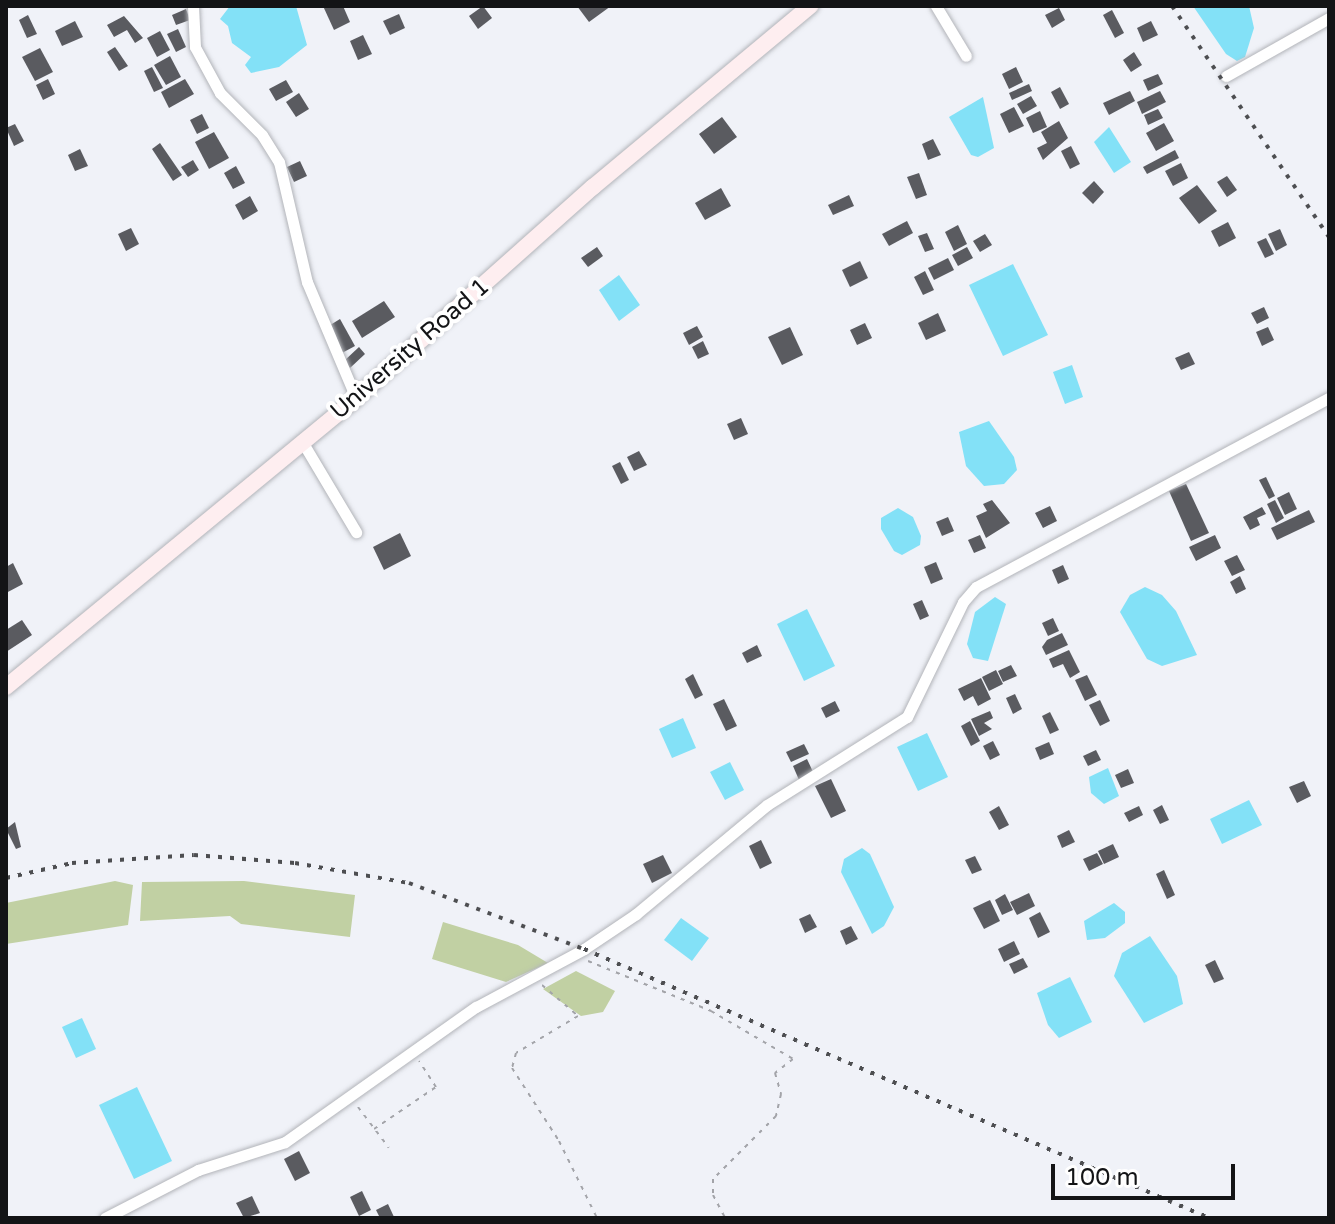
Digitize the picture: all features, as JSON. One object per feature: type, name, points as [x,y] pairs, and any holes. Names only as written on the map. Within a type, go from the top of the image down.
[{"type":"main road","name":"University Road 1","points":[[6,687],[303,443],[593,187],[810,6]]},
{"type":"street","points":[[193,6],[195,47],[220,93],[262,135],[279,162],[307,282],[356,398]]},
{"type":"street","points":[[936,6],[966,56]]},
{"type":"street","points":[[1226,76],[1329,18]]},
{"type":"street","points":[[105,1218],[198,1170],[285,1142],[411,1051],[636,914],[767,805],[907,717],[963,602],[976,587],[1329,398]]},
{"type":"street","points":[[303,443],[356,532]]},
{"type":"path","points":[[573,955],[711,1011],[793,1059],[775,1073],[781,1094],[776,1116],[713,1179],[713,1195],[725,1218]]},
{"type":"path","points":[[532,977],[578,1016],[516,1053],[512,1068],[544,1114],[597,1218]]},
{"type":"path","points":[[374,1129],[436,1087],[411,1051]]},
{"type":"path","points":[[350,1097],[389,1148]]},
{"type":"green space","points":[[115,881],[133,885],[128,925],[6,944],[6,903]]},
{"type":"green space","points":[[244,881],[355,895],[350,937],[241,924],[230,916],[140,921],[142,882]]},
{"type":"green space","points":[[443,922],[518,945],[548,963],[506,982],[432,959]]},
{"type":"green space","points":[[576,971],[615,991],[603,1012],[581,1016],[543,989]]},
{"type":"water","points":[[230,6],[296,6],[307,45],[279,67],[251,73],[245,65],[251,57],[232,43],[228,26],[220,19]]},
{"type":"water","points":[[1193,6],[1249,6],[1254,28],[1245,57],[1237,61],[1226,54]]},
{"type":"water","points":[[983,97],[994,148],[978,157],[971,155],[949,117]]},
{"type":"water","points":[[1109,127],[1131,162],[1114,173],[1094,142]]},
{"type":"water","points":[[1013,264],[1048,335],[1003,356],[969,285]]},
{"type":"water","points":[[619,275],[640,305],[619,321],[599,290]]},
{"type":"water","points":[[1072,365],[1083,397],[1065,404],[1053,372]]},
{"type":"water","points":[[989,421],[1014,457],[1017,470],[1004,484],[984,486],[966,466],[959,432]]},
{"type":"water","points":[[898,508],[913,517],[921,536],[920,545],[902,555],[894,551],[881,529],[881,518]]},
{"type":"water","points":[[1145,587],[1162,595],[1176,611],[1197,655],[1162,666],[1147,659],[1120,612],[1130,595]]},
{"type":"water","points":[[995,597],[1006,604],[988,661],[973,658],[967,644],[975,612]]},
{"type":"water","points":[[807,609],[835,666],[804,681],[777,624]]},
{"type":"water","points":[[683,718],[696,748],[672,758],[659,729]]},
{"type":"water","points":[[927,733],[948,777],[918,791],[897,747]]},
{"type":"water","points":[[730,762],[744,790],[725,800],[710,772]]},
{"type":"water","points":[[1108,768],[1119,796],[1104,804],[1091,793],[1089,777]]},
{"type":"water","points":[[1249,800],[1262,825],[1222,844],[1210,819]]},
{"type":"water","points":[[862,848],[870,854],[894,907],[884,926],[872,934],[841,872],[844,859]]},
{"type":"water","points":[[1114,903],[1125,912],[1125,923],[1105,938],[1087,940],[1084,921]]},
{"type":"water","points":[[681,918],[709,938],[692,961],[664,940]]},
{"type":"water","points":[[1150,936],[1177,976],[1183,1004],[1144,1023],[1114,976],[1122,953]]},
{"type":"water","points":[[1070,977],[1092,1022],[1059,1038],[1048,1025],[1037,993]]},
{"type":"water","points":[[82,1018],[96,1049],[76,1058],[62,1027]]},
{"type":"water","points":[[137,1087],[172,1161],[134,1179],[99,1105]]},
{"type":"building","points":[[323,6],[343,6],[350,22],[334,30]]},
{"type":"building","points":[[483,6],[492,18],[478,29],[469,16]]},
{"type":"building","points":[[577,6],[611,6],[589,22]]},
{"type":"building","points":[[1059,8],[1065,20],[1052,28],[1045,15]]},
{"type":"building","points":[[186,9],[190,20],[176,25],[172,15]]},
{"type":"building","points":[[1112,10],[1124,33],[1115,38],[1103,15]]},
{"type":"building","points":[[399,14],[405,28],[390,35],[383,21]]},
{"type":"building","points":[[28,15],[37,34],[27,38],[19,20]]},
{"type":"building","points":[[124,16],[143,38],[135,43],[127,30],[114,37],[107,25]]},
{"type":"building","points":[[75,21],[83,37],[62,46],[55,31]]},
{"type":"building","points":[[1151,21],[1158,35],[1143,42],[1137,28]]},
{"type":"building","points":[[178,29],[186,47],[176,52],[167,34]]},
{"type":"building","points":[[160,31],[170,50],[157,57],[147,38]]},
{"type":"building","points":[[363,35],[372,54],[358,60],[350,41]]},
{"type":"building","points":[[115,47],[128,66],[119,71],[107,52]]},
{"type":"building","points":[[40,48],[53,72],[35,81],[22,57]]},
{"type":"building","points":[[1134,52],[1142,65],[1131,72],[1123,60]]},
{"type":"building","points":[[170,56],[181,77],[166,85],[154,65]]},
{"type":"building","points":[[152,67],[163,88],[154,92],[144,71]]},
{"type":"building","points":[[1016,67],[1023,82],[1009,89],[1002,74]]},
{"type":"building","points":[[1158,74],[1163,84],[1148,91],[1143,80]]},
{"type":"building","points":[[48,79],[55,94],[43,100],[36,85]]},
{"type":"building","points":[[185,79],[194,94],[169,108],[161,92]]},
{"type":"building","points":[[286,80],[293,92],[276,101],[269,89]]},
{"type":"building","points":[[1029,84],[1032,91],[1012,100],[1009,93]]},
{"type":"building","points":[[1060,87],[1069,104],[1060,109],[1051,92]]},
{"type":"building","points":[[1130,91],[1135,101],[1109,115],[1103,103]]},
{"type":"building","points":[[1160,91],[1166,102],[1142,114],[1137,102]]},
{"type":"building","points":[[299,93],[309,109],[296,117],[286,102]]},
{"type":"building","points":[[1031,96],[1037,106],[1023,114],[1017,104]]},
{"type":"building","points":[[1014,107],[1024,126],[1009,133],[1000,114]]},
{"type":"building","points":[[1158,109],[1163,118],[1148,125],[1144,115]]},
{"type":"building","points":[[1040,111],[1047,127],[1033,133],[1026,118]]},
{"type":"building","points":[[202,114],[209,128],[197,134],[190,120]]},
{"type":"building","points":[[722,117],[737,137],[714,154],[699,134]]},
{"type":"building","points":[[1059,121],[1068,138],[1043,160],[1037,148],[1047,143],[1041,132]]},
{"type":"building","points":[[1164,123],[1174,141],[1156,151],[1146,133]]},
{"type":"building","points":[[15,124],[24,141],[14,146],[6,128]]},
{"type":"building","points":[[214,132],[229,158],[209,169],[195,142]]},
{"type":"building","points":[[933,139],[941,155],[928,160],[922,144]]},
{"type":"building","points":[[160,143],[182,175],[173,181],[152,149]]},
{"type":"building","points":[[1071,146],[1080,164],[1070,169],[1061,151]]},
{"type":"building","points":[[80,149],[88,166],[75,171],[68,155]]},
{"type":"building","points":[[1175,150],[1179,158],[1147,174],[1143,167]]},
{"type":"building","points":[[193,160],[199,170],[188,177],[181,167]]},
{"type":"building","points":[[300,161],[307,176],[294,182],[287,167]]},
{"type":"building","points":[[1181,163],[1188,178],[1173,186],[1165,171]]},
{"type":"building","points":[[236,166],[245,183],[233,189],[224,173]]},
{"type":"building","points":[[919,173],[927,195],[916,199],[907,177]]},
{"type":"building","points":[[1227,176],[1237,190],[1227,197],[1217,182]]},
{"type":"building","points":[[1094,181],[1104,192],[1093,204],[1082,193]]},
{"type":"building","points":[[1197,185],[1217,211],[1199,224],[1179,198]]},
{"type":"building","points":[[721,188],[731,206],[705,220],[695,203]]},
{"type":"building","points":[[849,195],[854,206],[833,215],[828,205]]},
{"type":"building","points":[[250,196],[258,211],[243,220],[235,205]]},
{"type":"building","points":[[907,221],[913,233],[889,246],[882,234]]},
{"type":"building","points":[[1228,222],[1236,238],[1219,247],[1211,231]]},
{"type":"building","points":[[958,225],[967,244],[954,251],[945,232]]},
{"type":"building","points":[[131,228],[139,244],[126,251],[118,234]]},
{"type":"building","points":[[1280,229],[1287,245],[1276,251],[1268,234]]},
{"type":"building","points":[[927,233],[934,249],[925,252],[918,236]]},
{"type":"building","points":[[985,234],[992,245],[980,252],[973,241]]},
{"type":"building","points":[[1266,238],[1274,254],[1265,258],[1257,242]]},
{"type":"building","points":[[597,247],[603,256],[588,267],[581,258]]},
{"type":"building","points":[[967,247],[973,258],[958,266],[952,255]]},
{"type":"building","points":[[948,258],[954,270],[934,280],[928,268]]},
{"type":"building","points":[[860,261],[868,278],[850,287],[842,270]]},
{"type":"building","points":[[925,271],[934,290],[923,295],[914,277]]},
{"type":"building","points":[[384,301],[395,317],[362,338],[352,321]]},
{"type":"building","points":[[1264,307],[1269,318],[1257,324],[1251,313]]},
{"type":"building","points":[[938,313],[946,331],[926,340],[918,323]]},
{"type":"building","points":[[340,319],[355,346],[342,353],[327,327]]},
{"type":"building","points":[[865,323],[872,338],[857,345],[850,330]]},
{"type":"building","points":[[697,326],[703,337],[689,345],[683,333]]},
{"type":"building","points":[[790,327],[803,355],[782,365],[768,337]]},
{"type":"building","points":[[1268,327],[1274,340],[1262,346],[1256,332]]},
{"type":"building","points":[[703,341],[709,354],[698,359],[692,347]]},
{"type":"building","points":[[359,347],[365,354],[350,368],[344,361]]},
{"type":"building","points":[[1189,352],[1195,364],[1181,370],[1175,358]]},
{"type":"building","points":[[741,418],[748,434],[734,440],[727,424]]},
{"type":"building","points":[[639,451],[647,465],[634,471],[627,457]]},
{"type":"building","points":[[620,462],[629,480],[621,484],[612,466]]},
{"type":"building","points":[[1266,477],[1275,496],[1269,499],[1259,480]]},
{"type":"building","points":[[1186,484],[1209,533],[1191,541],[1169,491]]},
{"type":"building","points":[[1289,492],[1297,509],[1285,515],[1277,498]]},
{"type":"building","points":[[992,500],[1010,523],[986,538],[976,516],[987,511],[983,504]]},
{"type":"building","points":[[1275,500],[1284,518],[1276,523],[1267,504]]},
{"type":"building","points":[[1050,506],[1057,521],[1043,528],[1035,513]]},
{"type":"building","points":[[1262,507],[1266,514],[1257,518],[1260,525],[1250,530],[1243,517]]},
{"type":"building","points":[[1309,510],[1315,522],[1277,540],[1271,528]]},
{"type":"building","points":[[948,517],[954,531],[942,536],[936,522]]},
{"type":"building","points":[[400,533],[411,556],[384,570],[373,547]]},
{"type":"building","points":[[980,535],[986,548],[974,553],[968,540]]},
{"type":"building","points":[[1215,535],[1221,548],[1196,561],[1189,547]]},
{"type":"building","points":[[1237,555],[1245,570],[1232,576],[1224,561]]},
{"type":"building","points":[[936,562],[943,579],[931,584],[924,567]]},
{"type":"building","points":[[13,563],[23,584],[6,593],[6,567]]},
{"type":"building","points":[[1063,565],[1069,579],[1058,584],[1052,570]]},
{"type":"building","points":[[1240,576],[1246,589],[1236,594],[1230,582]]},
{"type":"building","points":[[922,600],[929,616],[920,620],[913,604]]},
{"type":"building","points":[[1053,618],[1059,631],[1048,636],[1042,623]]},
{"type":"building","points":[[22,620],[32,635],[6,652],[6,630]]},
{"type":"building","points":[[1062,633],[1068,645],[1046,655],[1042,647],[1047,640]]},
{"type":"building","points":[[757,645],[762,656],[747,663],[742,653]]},
{"type":"building","points":[[1069,650],[1080,672],[1070,678],[1063,664],[1053,668],[1049,659]]},
{"type":"building","points":[[1011,665],[1017,676],[1003,682],[998,671]]},
{"type":"building","points":[[996,670],[1003,684],[989,691],[982,677]]},
{"type":"building","points":[[693,674],[703,695],[695,699],[685,679]]},
{"type":"building","points":[[1087,675],[1097,695],[1085,701],[1075,680]]},
{"type":"building","points":[[981,678],[991,699],[978,706],[973,696],[964,701],[958,689]]},
{"type":"building","points":[[1015,694],[1022,709],[1013,714],[1006,698]]},
{"type":"building","points":[[724,699],[737,726],[726,731],[713,704]]},
{"type":"building","points":[[1100,700],[1110,721],[1100,726],[1089,705]]},
{"type":"building","points":[[835,701],[840,711],[826,718],[821,708]]},
{"type":"building","points":[[990,711],[993,718],[984,723],[992,729],[979,736],[971,719]]},
{"type":"building","points":[[1050,712],[1059,730],[1050,734],[1042,716]]},
{"type":"building","points":[[970,721],[980,741],[971,746],[961,726]]},
{"type":"building","points":[[993,741],[1000,755],[990,760],[983,746]]},
{"type":"building","points":[[1049,742],[1054,754],[1040,760],[1035,748]]},
{"type":"building","points":[[804,744],[809,754],[791,762],[786,752]]},
{"type":"building","points":[[1096,750],[1101,760],[1088,766],[1083,756]]},
{"type":"building","points":[[807,759],[814,774],[799,780],[793,766]]},
{"type":"building","points":[[1128,769],[1134,783],[1121,788],[1115,775]]},
{"type":"building","points":[[831,779],[846,811],[831,818],[815,786]]},
{"type":"building","points":[[1304,781],[1311,796],[1297,803],[1289,787]]},
{"type":"building","points":[[1162,805],[1169,820],[1160,824],[1153,810]]},
{"type":"building","points":[[999,806],[1009,825],[999,830],[989,812]]},
{"type":"building","points":[[1139,806],[1143,815],[1129,822],[1124,813]]},
{"type":"building","points":[[15,822],[21,847],[16,849],[6,829]]},
{"type":"building","points":[[1069,830],[1075,842],[1062,848],[1057,836]]},
{"type":"building","points":[[761,840],[772,863],[760,869],[749,846]]},
{"type":"building","points":[[1113,844],[1119,857],[1104,864],[1098,851]]},
{"type":"building","points":[[1097,853],[1103,864],[1089,871],[1083,859]]},
{"type":"building","points":[[663,855],[672,873],[652,883],[643,864]]},
{"type":"building","points":[[975,856],[982,870],[972,874],[965,860]]},
{"type":"building","points":[[1164,870],[1175,895],[1167,899],[1156,874]]},
{"type":"building","points":[[1029,893],[1035,906],[1017,915],[1010,902]]},
{"type":"building","points":[[1005,894],[1013,910],[1002,915],[995,900]]},
{"type":"building","points":[[990,900],[1000,921],[984,929],[973,908]]},
{"type":"building","points":[[1040,912],[1050,932],[1038,938],[1029,918]]},
{"type":"building","points":[[810,914],[817,927],[805,933],[799,919]]},
{"type":"building","points":[[851,926],[858,939],[846,945],[840,931]]},
{"type":"building","points":[[1014,941],[1020,954],[1004,962],[998,949]]},
{"type":"building","points":[[1023,958],[1028,967],[1014,974],[1009,964]]},
{"type":"building","points":[[1215,960],[1224,979],[1214,983],[1205,965]]},
{"type":"building","points":[[299,1151],[310,1173],[295,1181],[284,1159]]},
{"type":"building","points":[[362,1191],[371,1210],[359,1216],[350,1197]]},
{"type":"building","points":[[252,1196],[260,1213],[244,1218],[236,1203]]},
{"type":"building","points":[[388,1204],[394,1217],[380,1218],[376,1210]]},
{"type":"railway","points":[[1172,6],[1329,237]]},
{"type":"railway","points":[[6,878],[72,863],[194,855],[295,863],[409,883],[584,949],[1209,1218]]}]
